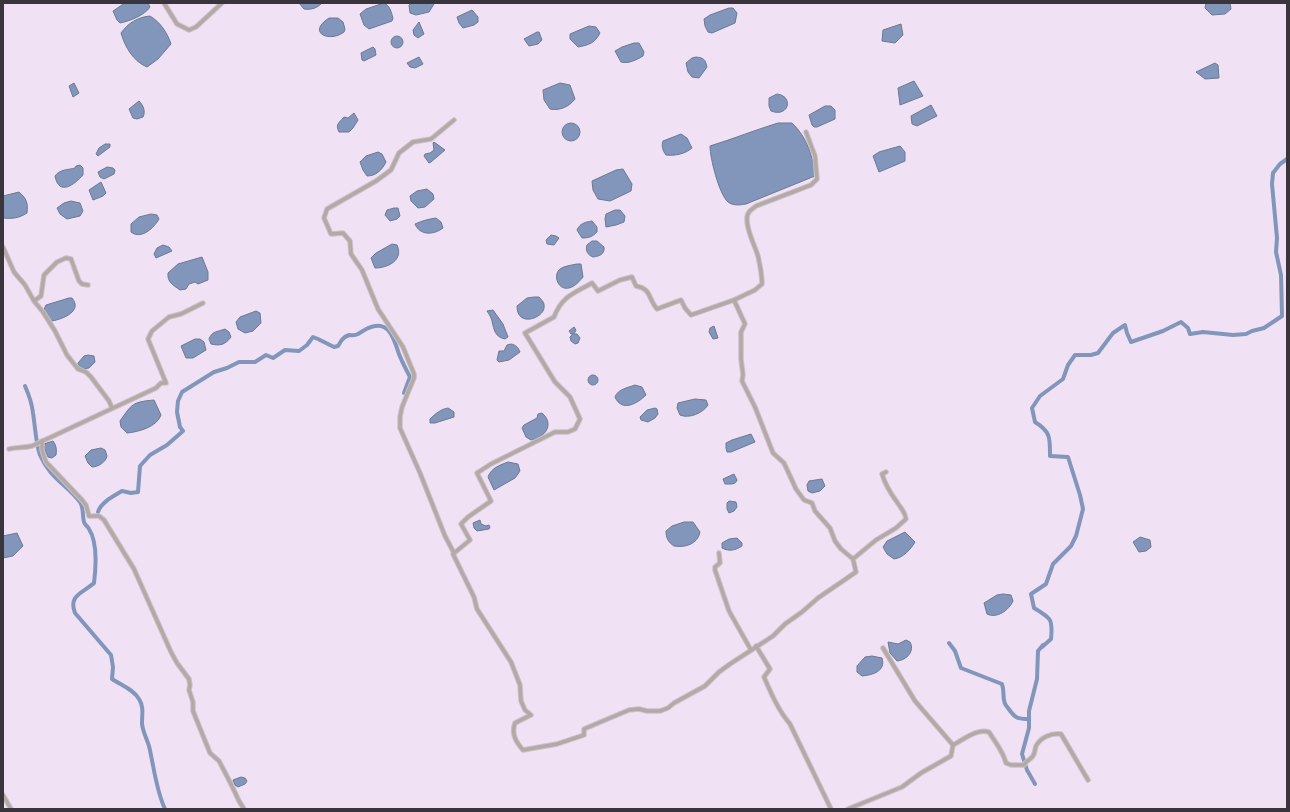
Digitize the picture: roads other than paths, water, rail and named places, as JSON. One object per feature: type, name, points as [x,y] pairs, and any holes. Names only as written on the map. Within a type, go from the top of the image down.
[{"type":"street","points":[[164,3],[177,24],[189,30],[196,27],[222,3]]},
{"type":"street","points":[[454,120],[431,139],[413,142],[399,153],[392,170],[376,181],[327,209],[324,218],[331,234],[343,233],[350,241],[351,254],[362,270],[378,309],[403,346],[414,374],[414,378],[402,407],[400,428],[445,536],[474,597],[477,609],[511,662],[520,685],[521,701],[525,710],[531,715],[514,723],[512,730],[516,743],[523,750],[543,747],[575,739],[584,735],[584,729],[629,710],[639,709],[660,712],[668,708],[674,703],[705,686],[719,672],[773,636],[785,624],[818,598],[856,572],[853,559],[841,549],[835,541],[830,528],[815,511],[812,503],[804,500],[796,489],[784,463],[773,453],[742,381],[741,332],[745,324],[734,300]]},
{"type":"street","points":[[454,553],[470,540],[461,524],[468,517],[491,501],[477,473],[496,461],[555,432],[568,432],[575,429],[580,419],[570,397],[555,382],[525,333],[554,317],[562,301],[592,283],[598,291],[620,280],[632,277],[636,286],[647,290],[657,308],[681,300],[691,315],[734,300],[755,290],[762,284],[762,277],[747,217],[749,211],[756,206],[811,185],[817,179],[815,156],[806,132]]},
{"type":"street","points":[[3,247],[14,272],[25,285],[34,301],[43,312],[55,331],[67,355],[78,369],[86,372],[91,377],[109,401],[112,408]]},
{"type":"street","points":[[34,301],[40,296],[44,275],[57,262],[66,258],[71,259],[82,284],[88,285]]},
{"type":"street","points":[[9,449],[32,446],[156,388],[162,383],[166,383],[148,339],[152,331],[169,317],[181,314],[203,303]]},
{"type":"street","points":[[42,441],[42,450],[46,462],[86,505],[89,516],[100,516],[104,520],[134,569],[171,652],[189,679],[189,690],[193,702],[193,711],[210,753],[219,761],[238,801],[244,809]]},
{"type":"street","points":[[853,559],[876,540],[896,528],[906,518],[905,511],[898,504],[884,481],[882,474],[886,472]]},
{"type":"street","points":[[719,553],[720,563],[715,567],[715,570],[724,601],[728,611],[751,650]]},
{"type":"street","points":[[756,646],[770,669],[764,677],[769,690],[791,728],[832,809]]},
{"type":"street","points":[[883,648],[915,701],[953,745]]},
{"type":"street","points":[[848,809],[909,783],[921,773],[950,756],[953,745],[976,733],[986,731],[989,732],[1000,749],[1006,763],[1011,765],[1025,763],[1034,755],[1036,746],[1048,735],[1055,733],[1061,734],[1088,780]]},
{"type":"street","points":[[3,796],[11,809]]},
{"type":"water","points":[[125,3],[148,3],[150,7],[145,13],[120,23],[113,11]]},
{"type":"water","points":[[299,3],[322,3],[314,8],[304,9]]},
{"type":"water","points":[[384,3],[390,9],[393,18],[392,21],[369,29],[364,25],[360,14],[366,9]]},
{"type":"water","points":[[411,3],[434,4],[429,12],[416,15],[410,13],[409,5]]},
{"type":"water","points":[[1206,3],[1230,3],[1231,9],[1225,14],[1212,15],[1205,8]]},
{"type":"water","points":[[733,8],[737,13],[735,23],[712,33],[708,32],[704,19],[710,15]]},
{"type":"water","points":[[472,10],[478,17],[478,22],[474,25],[463,28],[457,17]]},
{"type":"water","points":[[150,16],[163,28],[171,44],[158,59],[147,67],[130,53],[121,33],[134,21]]},
{"type":"water","points":[[329,18],[338,18],[343,22],[345,29],[344,32],[333,37],[323,35],[320,32],[320,28],[322,23]]},
{"type":"water","points":[[419,22],[424,34],[418,38],[414,35],[413,30]]},
{"type":"water","points":[[901,24],[903,35],[895,43],[882,41],[883,30]]},
{"type":"water","points":[[589,26],[596,27],[600,33],[591,43],[578,47],[570,39],[570,34]]},
{"type":"water","points":[[539,32],[542,40],[538,44],[529,46],[524,39]]},
{"type":"water","points":[[397,36],[401,38],[403,42],[401,46],[397,48],[393,46],[391,42],[393,38]]},
{"type":"water","points":[[634,43],[639,43],[644,52],[643,56],[630,62],[621,62],[615,51]]},
{"type":"water","points":[[373,47],[376,55],[364,61],[362,60],[361,53]]},
{"type":"water","points":[[419,57],[423,64],[415,68],[410,67],[407,63]]},
{"type":"water","points":[[696,57],[704,59],[707,67],[699,78],[692,77],[688,72],[686,63],[692,58]]},
{"type":"water","points":[[1215,63],[1218,65],[1219,78],[1205,79],[1196,72]]},
{"type":"water","points":[[914,81],[923,96],[900,105],[898,88]]},
{"type":"water","points":[[74,83],[79,93],[73,97],[69,86]]},
{"type":"water","points":[[560,83],[570,85],[575,99],[564,108],[550,109],[544,100],[543,90]]},
{"type":"water","points":[[777,94],[786,98],[787,106],[782,112],[771,111],[769,106],[769,98]]},
{"type":"water","points":[[139,101],[143,106],[144,113],[143,117],[137,119],[133,118],[129,109]]},
{"type":"water","points":[[931,105],[937,116],[917,126],[912,124],[911,116]]},
{"type":"water","points":[[825,106],[831,106],[835,110],[835,119],[814,127],[809,115]]},
{"type":"water","points":[[354,113],[358,120],[353,128],[349,132],[339,132],[337,127],[339,122],[344,117],[348,118]]},
{"type":"water","points":[[571,123],[577,126],[580,132],[577,138],[571,141],[565,138],[562,132],[565,126]]},
{"type":"water","points":[[778,123],[792,123],[802,134],[811,154],[815,176],[746,204],[737,205],[728,202],[721,192],[718,184],[713,167],[710,146]]},
{"type":"water","points":[[681,134],[687,138],[692,148],[680,154],[666,155],[662,145],[663,141]]},
{"type":"water","points":[[434,142],[445,150],[429,163],[424,156],[425,154],[434,150]]},
{"type":"water","points":[[105,144],[110,144],[110,147],[98,156],[96,154],[99,148]]},
{"type":"water","points":[[900,146],[905,152],[905,161],[879,172],[873,156],[879,152]]},
{"type":"water","points":[[378,152],[382,154],[386,162],[383,168],[378,172],[367,176],[360,162],[366,156]]},
{"type":"water","points":[[80,165],[83,168],[83,175],[68,187],[60,186],[55,176],[62,171],[75,168],[76,166]]},
{"type":"water","points":[[107,167],[115,170],[114,174],[104,179],[100,177],[98,172]]},
{"type":"water","points":[[623,169],[632,184],[631,191],[610,201],[598,199],[593,190],[592,181],[616,170]]},
{"type":"water","points":[[101,182],[106,193],[103,196],[93,200],[89,190]]},
{"type":"water","points":[[427,189],[433,194],[434,199],[425,207],[418,208],[411,201],[410,196],[417,191]]},
{"type":"water","points":[[19,192],[26,201],[27,213],[16,218],[3,218],[3,196]]},
{"type":"water","points":[[71,201],[80,203],[83,211],[80,216],[67,219],[60,214],[57,208],[64,203]]},
{"type":"water","points":[[398,208],[400,216],[397,219],[390,221],[385,215],[387,210]]},
{"type":"water","points":[[615,210],[620,210],[625,216],[624,222],[606,227],[606,214]]},
{"type":"water","points":[[151,214],[157,215],[159,219],[151,229],[139,235],[131,232],[131,224],[139,217]]},
{"type":"water","points":[[436,218],[441,222],[443,228],[436,232],[428,233],[420,231],[415,224],[425,220]]},
{"type":"water","points":[[592,221],[597,227],[597,232],[590,237],[582,238],[577,230],[578,228],[583,223]]},
{"type":"water","points":[[551,235],[559,238],[554,245],[547,244],[546,240]]},
{"type":"water","points":[[592,241],[597,241],[604,247],[602,254],[593,257],[588,254],[586,249],[587,245]]},
{"type":"water","points":[[392,244],[397,245],[399,250],[397,259],[390,265],[375,268],[371,258],[376,253]]},
{"type":"water","points":[[163,245],[169,247],[172,251],[156,258],[154,254],[157,248]]},
{"type":"water","points":[[202,257],[208,272],[208,280],[198,284],[195,282],[189,284],[186,289],[180,290],[168,279],[168,273],[178,264]]},
{"type":"water","points":[[581,264],[583,277],[570,288],[560,286],[557,273],[560,269]]},
{"type":"water","points":[[539,297],[543,302],[543,312],[535,318],[525,319],[521,317],[518,313],[517,306],[527,298]]},
{"type":"water","points":[[72,298],[75,303],[75,307],[70,314],[52,321],[49,319],[44,309],[46,305]]},
{"type":"water","points":[[493,310],[503,324],[508,337],[505,339],[499,337],[494,330],[491,318],[487,311]]},
{"type":"water","points":[[256,311],[260,313],[261,323],[253,331],[245,333],[238,329],[236,322],[240,317]]},
{"type":"water","points":[[714,326],[718,338],[713,339],[709,332],[710,328]]},
{"type":"water","points":[[574,327],[576,330],[574,334],[577,334],[580,338],[578,343],[575,344],[571,341],[570,337],[573,334],[569,331]]},
{"type":"water","points":[[225,329],[229,332],[231,337],[229,340],[222,344],[211,344],[209,339],[212,334]]},
{"type":"water","points":[[195,339],[200,339],[204,342],[206,350],[193,358],[186,358],[181,346]]},
{"type":"water","points":[[511,344],[517,346],[520,352],[509,360],[499,362],[497,360],[499,351],[504,351],[507,345]]},
{"type":"water","points":[[84,356],[94,356],[95,362],[89,368],[82,369],[78,366],[78,363]]},
{"type":"water","points":[[591,375],[595,375],[597,376],[597,384],[591,385],[588,382],[588,378]]},
{"type":"water","points":[[635,385],[642,387],[646,395],[639,401],[626,406],[618,402],[615,397],[618,392]]},
{"type":"water","points":[[695,399],[706,400],[708,405],[703,410],[691,416],[680,415],[677,408],[678,403]]},
{"type":"water","points":[[154,400],[161,415],[156,423],[142,430],[127,433],[121,427],[120,421],[130,407],[137,403]]},
{"type":"water","points":[[448,408],[454,412],[454,417],[435,423],[430,423],[430,419],[434,415]]},
{"type":"water","points":[[657,409],[658,414],[655,418],[648,422],[641,420],[640,417],[647,410]]},
{"type":"water","points":[[542,413],[548,422],[547,430],[536,439],[531,440],[526,437],[522,428],[524,425],[537,418],[538,414]]},
{"type":"water","points":[[751,434],[755,442],[731,452],[727,452],[726,443]]},
{"type":"water","points":[[53,441],[56,447],[56,455],[52,458],[48,457],[44,444]]},
{"type":"water","points":[[101,448],[105,450],[107,456],[101,464],[92,467],[88,463],[85,456],[91,450]]},
{"type":"water","points":[[508,462],[518,464],[520,471],[515,478],[494,490],[488,477],[489,474],[496,467]]},
{"type":"water","points":[[734,474],[737,480],[735,483],[725,484],[723,479]]},
{"type":"water","points":[[822,479],[825,486],[820,491],[812,493],[808,491],[807,485],[809,481]]},
{"type":"water","points":[[729,501],[736,502],[737,507],[734,511],[729,513],[727,503]]},
{"type":"water","points":[[480,520],[481,524],[486,526],[489,525],[489,529],[477,531],[474,528],[473,523]]},
{"type":"water","points":[[684,522],[693,522],[700,532],[699,536],[697,540],[687,546],[674,546],[668,540],[666,531],[672,526]]},
{"type":"water","points":[[905,532],[915,542],[906,553],[901,557],[894,559],[887,554],[883,547],[887,541]]},
{"type":"water","points":[[17,533],[23,546],[13,556],[3,558],[3,536]]},
{"type":"water","points":[[1140,537],[1150,540],[1151,547],[1146,551],[1139,552],[1133,542]]},
{"type":"water","points":[[737,538],[742,543],[742,546],[732,550],[722,548],[722,543],[729,539]]},
{"type":"water","points":[[997,595],[1011,595],[1013,601],[1009,608],[999,614],[987,614],[984,603]]},
{"type":"water","points":[[906,640],[910,642],[911,652],[904,659],[897,661],[890,653],[888,642],[898,644]]},
{"type":"water","points":[[872,656],[882,658],[882,666],[878,672],[862,676],[857,672],[857,666],[865,657]]},
{"type":"water","points":[[241,777],[245,778],[247,781],[245,784],[238,787],[235,785],[233,780]]},
{"type":"waterway","points":[[1042,647],[1051,639],[1052,627],[1050,620],[1034,608],[1031,594],[1046,584],[1053,564],[1071,546],[1076,536],[1083,509],[1068,457],[1050,456],[1050,444],[1047,432],[1035,422],[1032,408],[1040,396],[1063,379],[1068,365],[1075,355],[1091,355],[1098,353],[1113,333],[1125,325],[1131,342],[1163,331],[1181,322],[1188,328],[1190,334],[1203,332],[1233,335],[1246,334],[1264,328],[1282,316],[1281,275],[1276,252],[1277,238],[1272,184],[1273,173],[1280,164],[1287,159]]},
{"type":"waterway","points":[[98,512],[105,502],[122,491],[131,493],[138,492],[140,466],[150,455],[167,445],[183,431],[180,427],[177,412],[178,401],[182,392],[214,372],[239,362],[255,362],[266,355],[273,358],[285,350],[299,351],[307,345],[313,337],[334,347],[338,346],[342,339],[349,335],[357,335],[366,329],[380,326],[385,328],[392,335],[401,360],[410,377],[404,393]]},
{"type":"waterway","points":[[25,386],[32,406],[40,455],[48,470],[80,502],[84,523],[89,528],[94,541],[96,563],[94,583],[75,598],[73,607],[75,613],[111,655],[113,667],[112,679],[134,692],[141,702],[143,729],[149,746],[159,794],[165,809]]},
{"type":"waterway","points":[[949,643],[955,651],[961,668],[1002,684],[1004,703],[1010,711],[1017,717],[1029,719]]},
{"type":"waterway","points":[[1035,784],[1027,770],[1022,754],[1029,728],[1029,711],[1037,679],[1038,651],[1043,645]]}]
